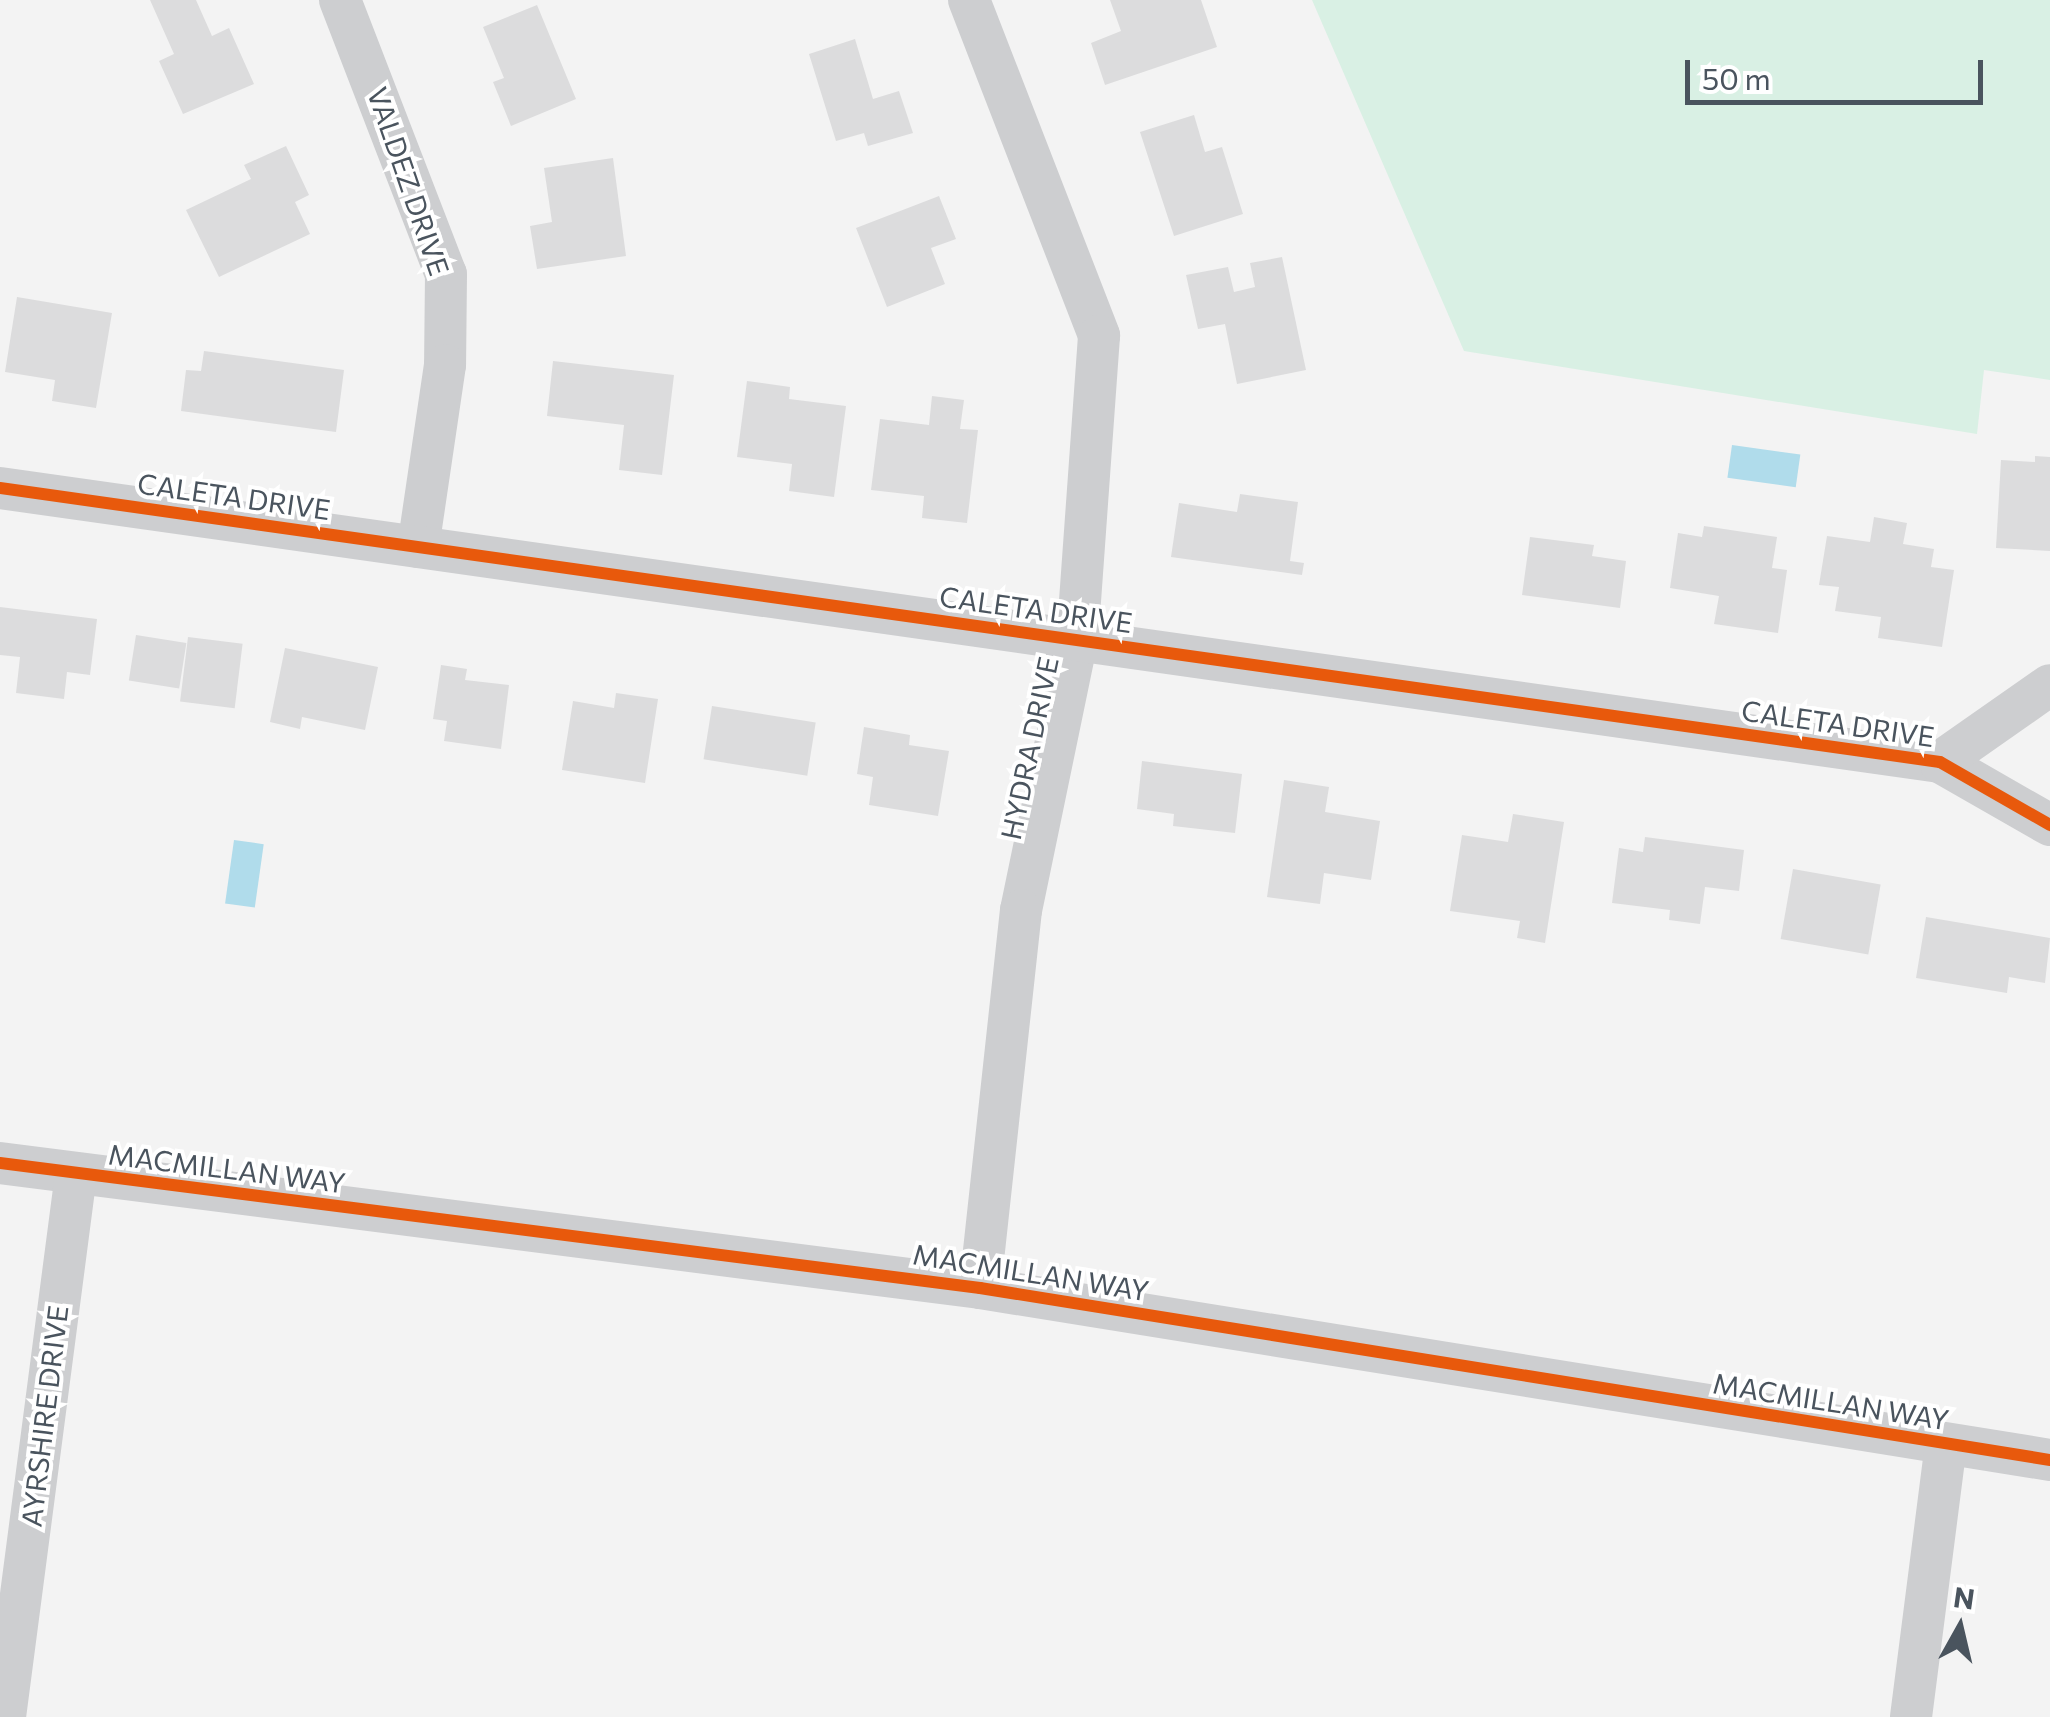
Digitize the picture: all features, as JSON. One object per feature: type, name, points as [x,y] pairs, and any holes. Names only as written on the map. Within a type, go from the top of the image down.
[{"type":"street","name":"VALDEZ DRIVE","points":[[340,0],[446,274],[445,365],[418,547]]},
{"type":"street","name":"HYDRA DRIVE","points":[[970,0],[1099,336],[1078,640],[1021,910],[980,1288]]},
{"type":"street","name":"CALETA DRIVE","points":[[0,488],[1940,762],[2050,825]]},
{"type":"street","name":"CALETA DRIVE","points":[[1940,762],[2050,685]]},
{"type":"street","name":"MACMILLAN WAY","points":[[0,1163],[980,1288],[2050,1460]]},
{"type":"street","name":"AYRSHIRE DRIVE","points":[[5,1717],[76,1174]]},
{"type":"street","points":[[1911,1717],[1946,1445]]},
{"type":"green space","points":[[1312,0],[2050,0],[2050,380],[1984,370],[1977,434],[1464,351]]},
{"type":"water","points":[[1732,445],[1800,455],[1796,487],[1727,478]]},
{"type":"water","points":[[234,840],[264,844],[255,908],[225,903]]},
{"type":"building","points":[[150,0],[196,0],[212,36],[229,28],[254,84],[183,114],[159,61],[174,54]]},
{"type":"building","points":[[1110,0],[1201,0],[1217,47],[1105,85],[1091,43],[1121,31]]},
{"type":"building","points":[[537,5],[576,99],[511,126],[493,82],[504,78],[483,27]]},
{"type":"building","points":[[855,39],[873,99],[899,91],[913,133],[868,146],[864,133],[836,141],[809,54]]},
{"type":"building","points":[[1194,115],[1205,152],[1222,147],[1243,214],[1174,236],[1140,132]]},
{"type":"building","points":[[286,146],[309,195],[295,202],[310,234],[219,277],[186,210],[251,179],[244,165]]},
{"type":"building","points":[[613,158],[626,256],[537,269],[530,226],[552,222],[544,168]]},
{"type":"building","points":[[939,196],[956,239],[931,248],[945,284],[887,307],[856,228]]},
{"type":"building","points":[[1282,257],[1306,370],[1237,384],[1225,324],[1198,329],[1186,275],[1228,267],[1234,292],[1255,287],[1250,263]]},
{"type":"building","points":[[17,297],[112,313],[96,408],[52,401],[55,380],[5,372]]},
{"type":"building","points":[[204,351],[344,370],[336,432],[181,411],[186,370],[201,371]]},
{"type":"building","points":[[553,361],[674,375],[662,475],[619,470],[624,425],[547,416]]},
{"type":"building","points":[[747,381],[790,387],[789,399],[846,406],[834,497],[789,491],[792,464],[737,457]]},
{"type":"building","points":[[932,396],[964,400],[960,429],[978,430],[967,523],[922,518],[924,496],[871,490],[880,419],[929,425]]},
{"type":"building","points":[[2035,456],[2050,457],[2050,551],[1996,548],[2001,460],[2035,462]]},
{"type":"building","points":[[1240,494],[1298,502],[1290,561],[1304,563],[1302,575],[1171,557],[1179,503],[1237,512]]},
{"type":"building","points":[[1874,517],[1907,523],[1903,544],[1934,549],[1931,567],[1954,570],[1942,647],[1878,638],[1881,617],[1835,611],[1839,587],[1819,585],[1827,536],[1870,542]]},
{"type":"building","points":[[1704,526],[1777,537],[1772,568],[1787,570],[1778,633],[1714,624],[1719,596],[1670,588],[1678,533],[1702,537]]},
{"type":"building","points":[[1530,537],[1594,545],[1592,556],[1626,561],[1620,608],[1522,595]]},
{"type":"building","points":[[0,607],[97,619],[90,675],[67,672],[64,699],[16,693],[20,657],[0,655]]},
{"type":"building","points":[[136,635],[186,643],[179,688],[129,680]]},
{"type":"building","points":[[188,637],[243,644],[235,708],[180,702]]},
{"type":"building","points":[[285,648],[378,667],[365,730],[302,717],[300,729],[270,722]]},
{"type":"building","points":[[441,665],[467,669],[465,680],[509,685],[501,749],[444,741],[447,721],[433,719]]},
{"type":"building","points":[[616,693],[658,699],[645,783],[562,770],[573,701],[614,708]]},
{"type":"building","points":[[712,706],[816,722],[807,776],[704,759]]},
{"type":"building","points":[[864,727],[910,735],[909,745],[949,751],[938,816],[869,805],[873,777],[857,774]]},
{"type":"building","points":[[1142,761],[1242,774],[1235,833],[1173,826],[1174,814],[1137,809]]},
{"type":"building","points":[[1284,780],[1329,787],[1325,812],[1380,821],[1371,880],[1324,873],[1320,904],[1267,897]]},
{"type":"building","points":[[1513,814],[1564,822],[1545,943],[1517,938],[1520,921],[1450,911],[1462,835],[1508,842]]},
{"type":"building","points":[[1645,837],[1744,850],[1739,891],[1705,887],[1700,924],[1669,920],[1670,910],[1612,903],[1619,848],[1643,852]]},
{"type":"building","points":[[1793,869],[1881,884],[1868,954],[1781,939]]},
{"type":"building","points":[[1926,917],[2050,938],[2045,983],[2009,977],[2007,993],[1916,978]]},
{"type":"cycle path","points":[[0,488],[1940,762],[2050,825]]},
{"type":"cycle path","points":[[0,1163],[980,1288],[2050,1460]]}]
